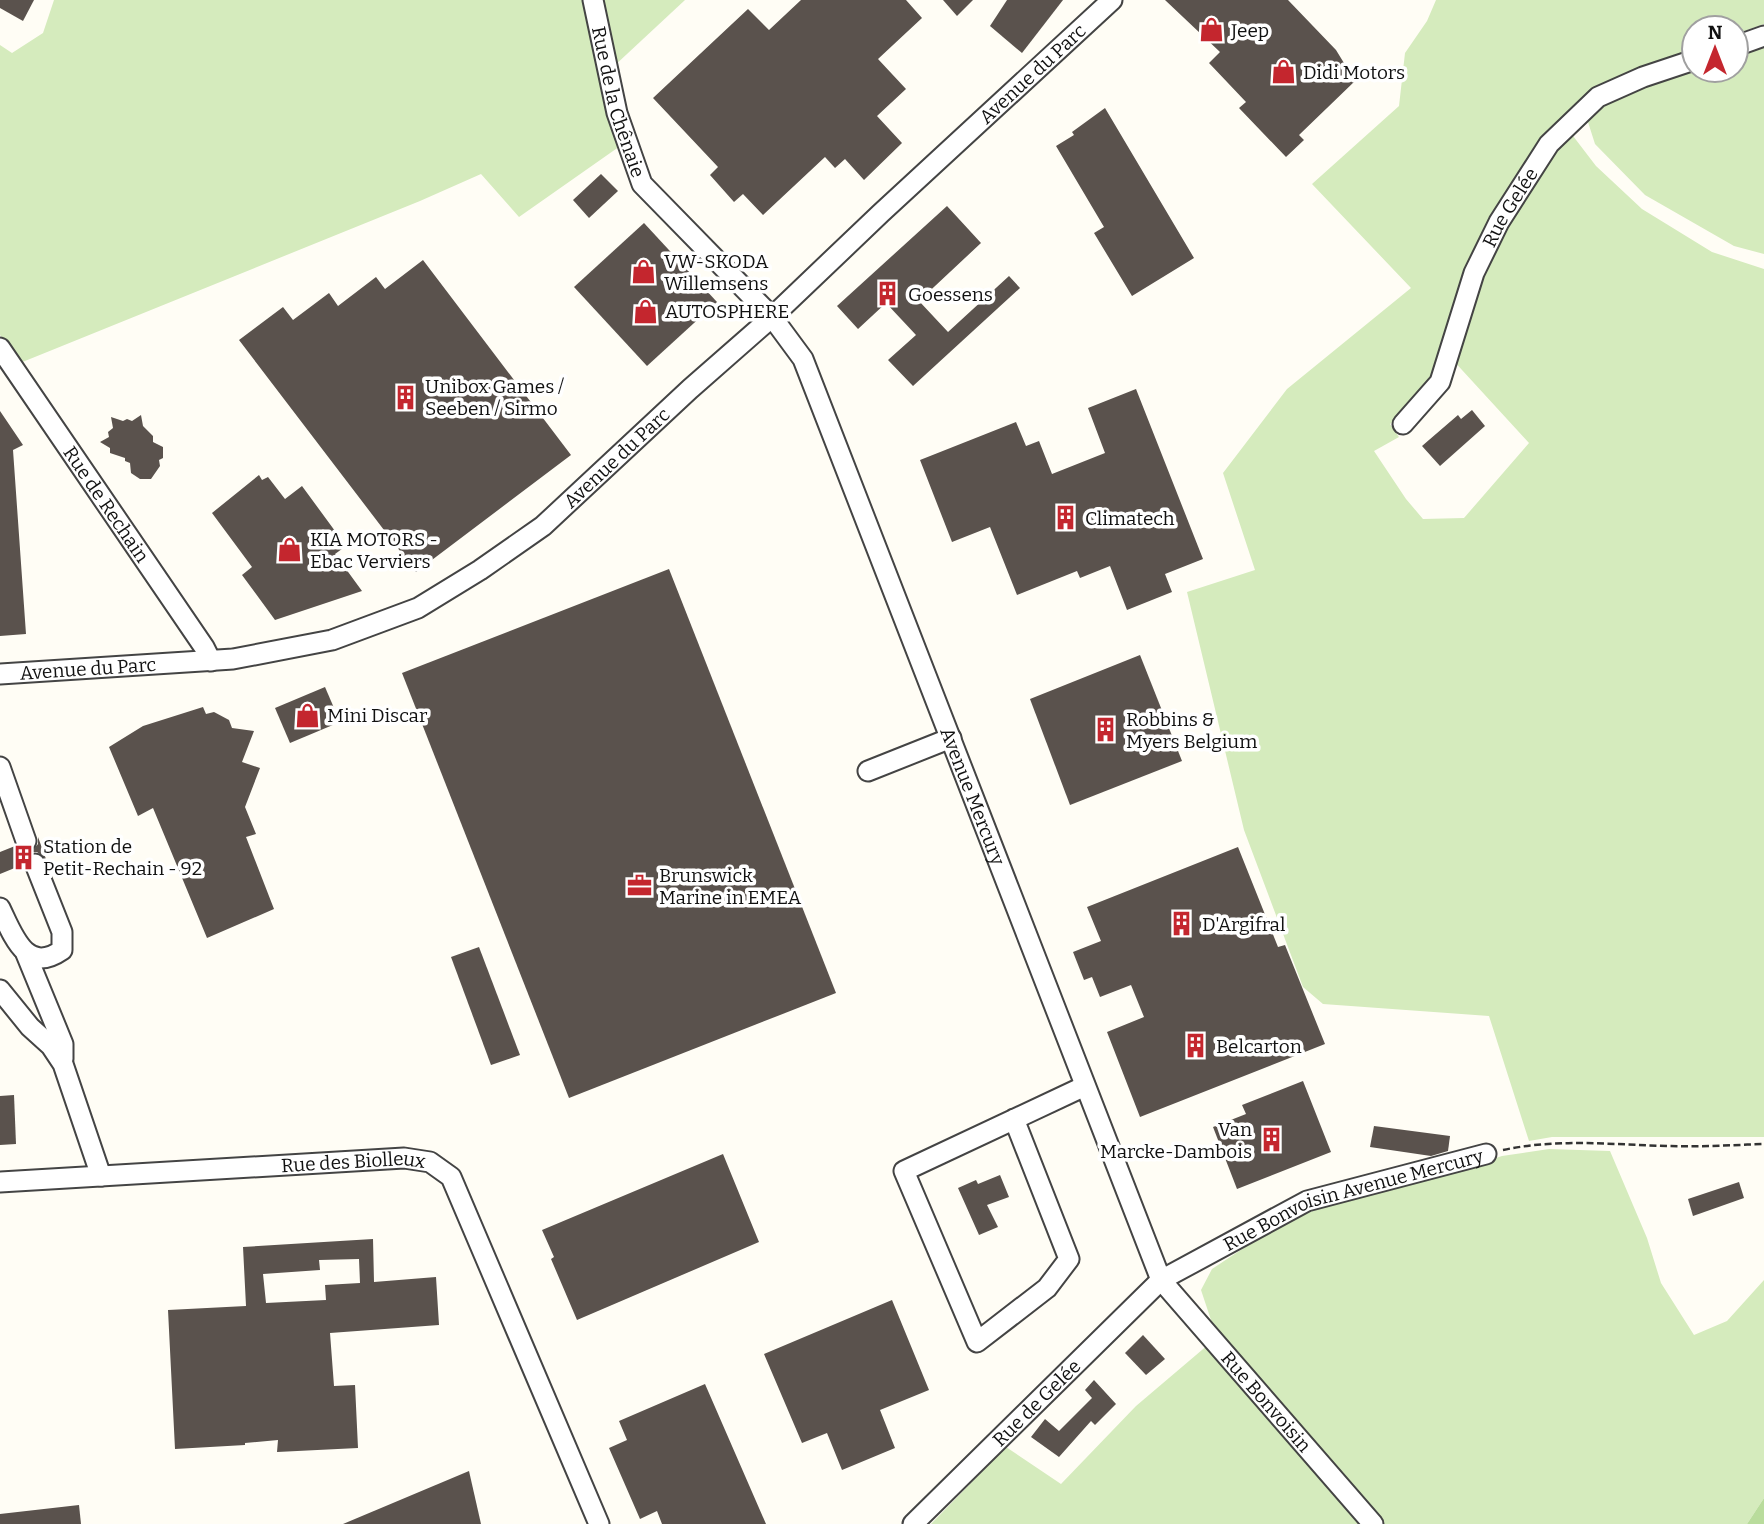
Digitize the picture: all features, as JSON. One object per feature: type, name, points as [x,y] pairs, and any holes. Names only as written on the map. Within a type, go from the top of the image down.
[{"type":"street","name":"Rue de la Chênaie","points":[[593,0],[617,113],[642,184],[772,317]]},
{"type":"street","name":"Avenue du Parc","points":[[0,674],[211,662],[332,640],[418,608],[542,526],[772,317],[1112,0]]},
{"type":"street","name":"Rue Gelée","points":[[1403,424],[1440,382],[1474,273],[1499,222],[1549,144],[1598,97],[1680,65]]},
{"type":"street","name":"Avenue Mercury","points":[[772,317],[803,359],[1161,1280]]},
{"type":"street","name":"Rue de Rechain","points":[[0,348],[204,647],[211,662]]},
{"type":"street","points":[[868,771],[951,738]]},
{"type":"street","points":[[0,767],[26,841]]},
{"type":"street","points":[[26,954],[36,958],[51,958],[62,950],[62,932],[35,864]]},
{"type":"street","points":[[0,908],[26,954],[63,1044],[63,1063]]},
{"type":"street","points":[[0,990],[63,1063],[101,1176]]},
{"type":"street","points":[[1014,1119],[1069,1258],[1047,1288],[977,1342],[905,1171],[1014,1119],[1085,1086]]},
{"type":"street","name":"Rue Bonvoisin Avenue Mercury","points":[[1161,1280],[1307,1201],[1486,1154]]},
{"type":"street","name":"Rue des Biolleux","points":[[0,1182],[404,1158],[430,1162],[451,1177],[599,1524]]},
{"type":"street","name":"Rue de Gelée","points":[[913,1524],[1161,1280]]},
{"type":"street","name":"Rue Bonvoisin","points":[[1161,1280],[1373,1524]]},
{"type":"path","name":"Rue Bonvoisin Avenue Mercury","points":[[1486,1154],[1530,1144],[1577,1142],[1671,1146],[1764,1144]]},
{"type":"green space","points":[[54,0],[592,0],[623,144],[519,217],[481,174],[20,363],[0,335],[0,45],[12,53],[43,33]]},
{"type":"green space","points":[[603,0],[685,0],[613,67]]},
{"type":"green space","points":[[1436,0],[1764,0],[1764,24],[1750,29],[1750,14],[1680,14],[1680,55],[1601,87],[1542,143],[1474,262],[1443,358],[1426,395],[1390,424],[1399,437],[1374,451],[1423,519],[1464,518],[1529,443],[1451,358],[1480,274],[1527,185],[1549,152],[1570,132],[1596,166],[1642,209],[1712,252],[1764,269],[1764,1137],[1552,1137],[1529,1141],[1489,1016],[1323,1004],[1303,987],[1244,830],[1187,592],[1255,570],[1223,473],[1287,389],[1411,288],[1312,184],[1399,106],[1405,53],[1427,21]]},
{"type":"green space","points":[[1764,43],[1764,254],[1734,246],[1645,195],[1595,144],[1587,119],[1596,104],[1646,80],[1680,73],[1680,84],[1750,84],[1750,48]]},
{"type":"green space","points":[[1549,1149],[1610,1151],[1647,1238],[1661,1283],[1694,1335],[1727,1321],[1764,1280],[1764,1498],[1747,1524],[1384,1524],[1212,1323],[1201,1290],[1212,1269],[1271,1230],[1323,1206],[1444,1175],[1502,1156]]},
{"type":"green space","points":[[1209,1344],[1367,1524],[931,1524],[1006,1447],[1061,1484],[1136,1406]]},
{"type":"green space","points":[[1764,1498],[1764,1524],[1747,1524]]},
{"type":"building","points":[[0,0],[34,0],[23,21],[0,8]]},
{"type":"building","points":[[801,0],[906,0],[922,18],[878,59],[906,89],[877,116],[902,143],[864,180],[845,159],[835,168],[825,157],[763,215],[743,194],[734,202],[710,175],[718,167],[653,98],[748,9],[769,30]]},
{"type":"building","points":[[943,0],[973,0],[957,16]]},
{"type":"building","points":[[1007,0],[1063,0],[1022,53],[990,26]]},
{"type":"building","name":"Didi Motors","points":[[1165,0],[1288,0],[1336,50],[1355,81],[1299,135],[1304,140],[1286,157],[1239,108],[1246,102],[1209,63],[1220,52]]},
{"type":"building","points":[[1105,108],[1194,258],[1132,296],[1094,233],[1104,227],[1056,146],[1074,135],[1072,132]]},
{"type":"building","points":[[601,174],[618,191],[589,218],[573,200]]},
{"type":"building","name":"Goessens","points":[[947,206],[981,243],[919,301],[948,332],[1009,276],[1020,288],[913,386],[888,360],[916,335],[886,303],[858,329],[837,306]]},
{"type":"building","points":[[644,223],[717,302],[647,366],[574,287]]},
{"type":"building","name":"Unibox Games / Seeben / Sirmo","points":[[423,260],[571,455],[416,572],[239,340],[283,307],[293,320],[329,293],[338,306],[376,277],[385,289]]},
{"type":"building","name":"Climatech","points":[[1136,389],[1203,559],[1165,574],[1172,592],[1127,610],[1110,566],[1080,578],[1077,571],[1017,595],[990,527],[952,542],[920,460],[1016,422],[1026,446],[1039,441],[1052,474],[1105,453],[1088,408]]},
{"type":"building","points":[[1472,410],[1485,426],[1440,466],[1422,446],[1458,415],[1461,419]]},
{"type":"building","points":[[0,411],[23,445],[13,450],[26,634],[0,636]]},
{"type":"building","points":[[141,415],[143,426],[153,436],[153,442],[163,447],[160,466],[151,479],[140,479],[131,473],[130,463],[125,461],[125,458],[110,453],[110,448],[100,442],[109,437],[108,432],[113,428],[111,417],[132,421]]},
{"type":"building","name":"KIA MOTORS - Ebac Verviers","points":[[259,475],[262,480],[268,477],[285,499],[302,486],[346,546],[335,554],[362,591],[275,620],[242,575],[252,567],[212,513]]},
{"type":"building","name":"Brunswick Marine in EMEA","points":[[669,569],[836,993],[569,1098],[402,673]]},
{"type":"building","name":"Robbins & Myers Belgium","points":[[1140,655],[1182,761],[1070,805],[1030,699]]},
{"type":"building","name":"Mini Discar","points":[[325,687],[340,722],[290,743],[275,708]]},
{"type":"building","points":[[203,707],[206,714],[214,712],[229,720],[232,728],[254,731],[242,762],[260,768],[245,807],[256,834],[246,837],[274,909],[207,938],[153,808],[138,816],[109,747],[143,726]]},
{"type":"building","points":[[38,837],[46,859],[37,852],[31,852],[38,844]]},
{"type":"building","points":[[15,846],[23,853],[31,852],[25,857],[24,868],[22,865],[0,874],[0,852]]},
{"type":"building","points":[[1238,847],[1278,947],[1285,945],[1325,1044],[1140,1117],[1107,1032],[1144,1017],[1131,985],[1100,997],[1092,977],[1084,980],[1073,952],[1101,941],[1087,907]]},
{"type":"building","points":[[479,947],[520,1055],[491,1065],[451,957]]},
{"type":"building","name":"Van Marcke-Dambois","points":[[1303,1081],[1331,1152],[1237,1189],[1213,1127],[1246,1114],[1242,1105]]},
{"type":"building","points":[[14,1095],[16,1144],[0,1145],[0,1096]]},
{"type":"building","points":[[1374,1126],[1450,1136],[1448,1151],[1431,1156],[1370,1147]]},
{"type":"building","points":[[723,1154],[759,1242],[577,1320],[551,1259],[554,1257],[542,1230]]},
{"type":"building","points":[[1000,1175],[1009,1197],[987,1205],[998,1227],[979,1235],[958,1188],[976,1180],[978,1184]]},
{"type":"building","points":[[1739,1182],[1744,1198],[1693,1216],[1688,1199]]},
{"type":"building","points":[[373,1239],[374,1282],[436,1277],[439,1325],[330,1333],[334,1386],[355,1385],[358,1448],[277,1452],[278,1440],[245,1445],[175,1449],[168,1310],[246,1306],[243,1247]],"holes":[[[359,1259],[360,1283],[325,1285],[326,1300],[266,1303],[263,1274],[320,1270],[319,1260]]]},
{"type":"building","points":[[892,1300],[929,1390],[880,1410],[895,1448],[842,1470],[827,1433],[802,1443],[764,1354]]},
{"type":"building","points":[[1143,1335],[1165,1359],[1146,1375],[1125,1353]]},
{"type":"building","points":[[1094,1380],[1116,1404],[1095,1425],[1091,1421],[1059,1457],[1031,1437],[1045,1419],[1059,1431],[1092,1398],[1085,1390]]},
{"type":"building","points":[[705,1384],[766,1524],[662,1524],[657,1511],[640,1519],[609,1448],[627,1440],[619,1421]]},
{"type":"building","points":[[469,1471],[481,1524],[343,1524]]},
{"type":"building","points":[[79,1505],[81,1524],[0,1524],[0,1514]]},
{"type":"place","name":"Jeep","points":[[1211,30]]},
{"type":"place","name":"Didi Motors","points":[[1283,72]]},
{"type":"place","name":"VW-SKODA Willemsens","points":[[644,272]]},
{"type":"place","name":"Goessens","points":[[888,294]]},
{"type":"place","name":"AUTOSPHERE","points":[[645,311]]},
{"type":"place","name":"Unibox Games / Seeben / Sirmo","points":[[405,397]]},
{"type":"place","name":"Climatech","points":[[1065,518]]},
{"type":"place","name":"KIA MOTORS - Ebac Verviers","points":[[290,550]]},
{"type":"place","name":"Mini Discar","points":[[307,715]]},
{"type":"place","name":"Robbins & Myers Belgium","points":[[1106,730]]},
{"type":"place","name":"Station de Petit-Rechain - 92","points":[[23,857]]},
{"type":"place","name":"Brunswick Marine in EMEA","points":[[639,886]]},
{"type":"place","name":"D'Argifral","points":[[1182,924]]},
{"type":"place","name":"Belcarton","points":[[1196,1046]]},
{"type":"place","name":"Van Marcke-Dambois","points":[[1272,1140]]}]
